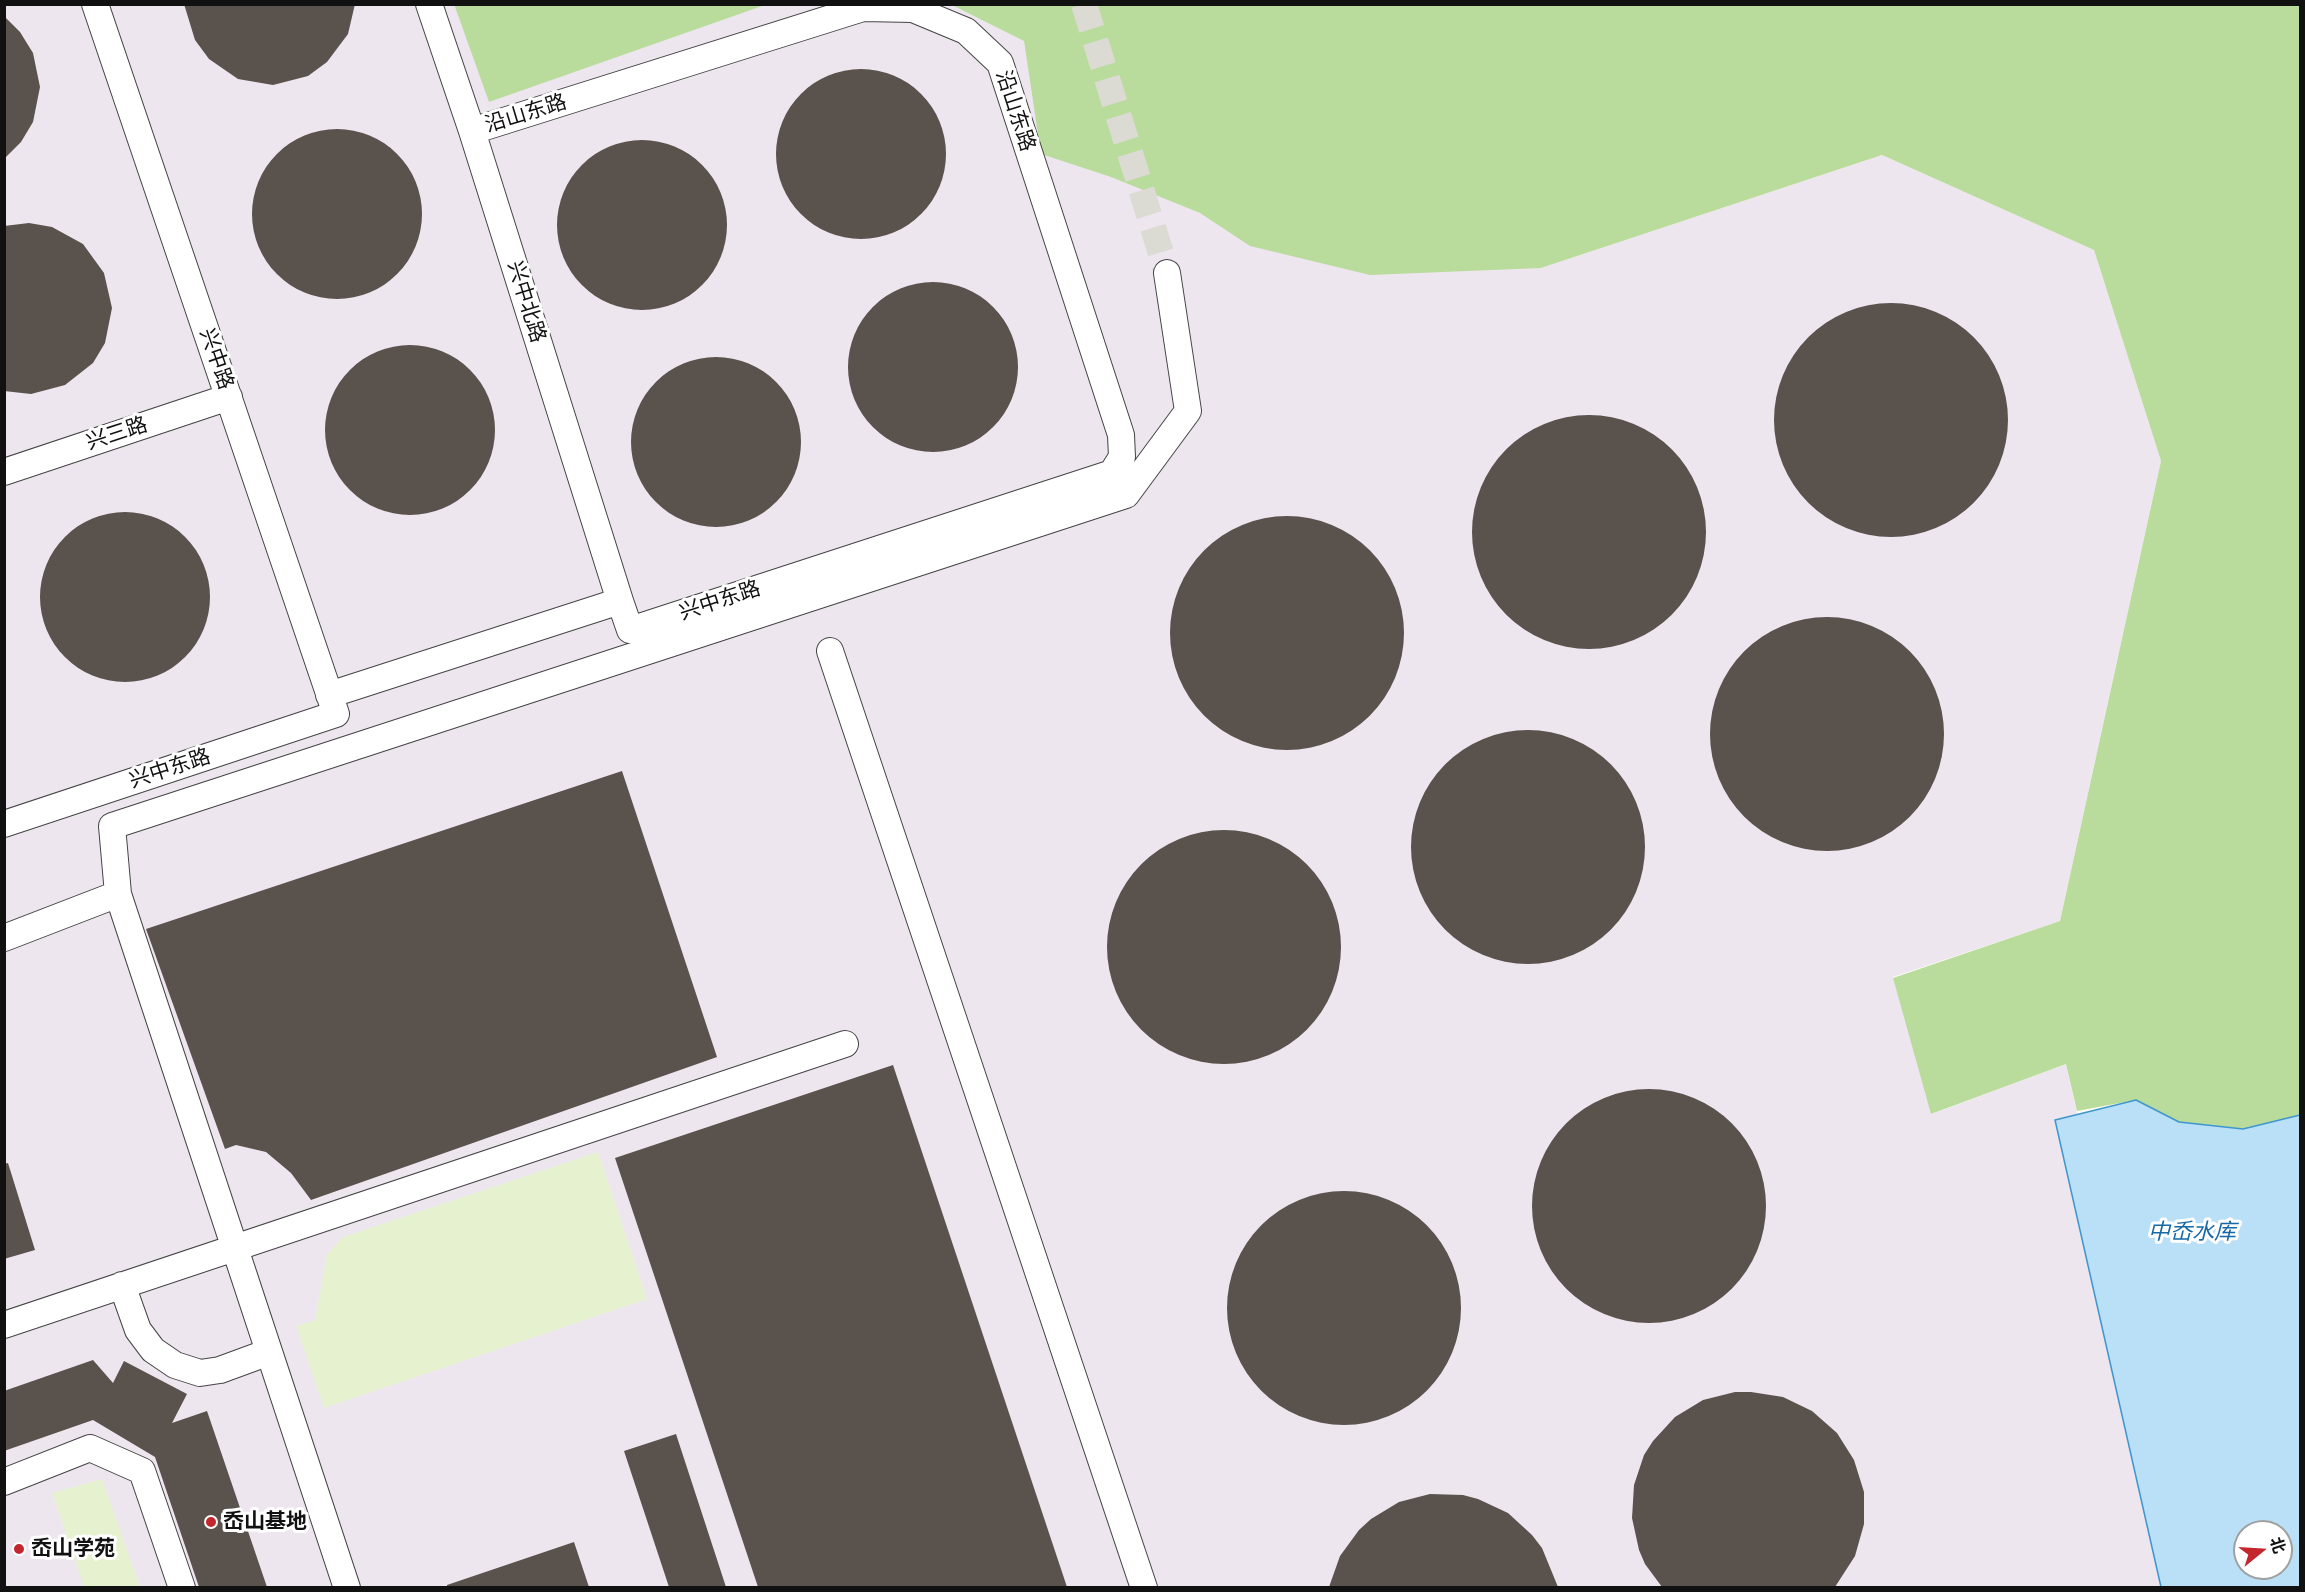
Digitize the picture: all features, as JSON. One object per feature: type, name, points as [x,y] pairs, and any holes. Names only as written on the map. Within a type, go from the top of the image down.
[{"type":"lane","name":"兴中路","points":[[95,4],[333,705]]},
{"type":"lane","name":"兴中北路","points":[[429,4],[472,131],[620,601]]},
{"type":"lane","name":"沿山东路","points":[[472,131],[863,8],[913,9],[966,31],[1000,63],[1121,435],[1122,458]]},
{"type":"lane","points":[[347,1587],[118,894],[112,826],[1126,495],[1188,411],[1167,273]]},
{"type":"lane","name":"兴三路","points":[[4,472],[229,397]]},
{"type":"lane","name":"兴中东路","points":[[4,824],[620,601],[630,630],[1112,473],[1122,458]]},
{"type":"lane","points":[[830,651],[1144,1587]]},
{"type":"lane","points":[[4,938],[118,894]]},
{"type":"lane","points":[[4,1325],[845,1044]]},
{"type":"lane","points":[[122,1285],[138,1330],[153,1350],[175,1365],[200,1373],[220,1370],[269,1352]]},
{"type":"lane","points":[[4,1482],[90,1448],[142,1471],[182,1587]]},
{"type":"shaded area","points":[[5,5],[1109,5],[1541,268],[1882,155],[2094,250],[2161,461],[2060,921],[1893,977],[1932,1114],[2066,1064],[2186,1587],[5,1588]]},
{"type":"green space","points":[[454,4],[765,4],[765,5],[489,102]]},
{"type":"green space","points":[[952,5],[2300,5],[2300,1115],[2243,1129],[2179,1122],[2136,1100],[2077,1111],[2066,1064],[1931,1114],[1893,978],[2060,921],[2161,461],[2094,250],[1882,155],[1541,268],[1370,275],[1250,246],[1200,213],[1111,177],[1041,154],[1024,41]]},
{"type":"green space","points":[[598,1152],[647,1299],[324,1408],[296,1326],[315,1320],[327,1254],[343,1237]]},
{"type":"green space","points":[[102,1479],[140,1587],[84,1587],[52,1493]]},
{"type":"water","name":"中岙水库","points":[[2136,1100],[2179,1122],[2243,1129],[2300,1115],[2300,1587],[2161,1587],[2055,1120]]},
{"type":"building","points":[[184,4],[355,4],[348,34],[327,62],[308,76],[273,85],[238,79],[209,59],[195,40]]},
{"type":"building","points":[[4,16],[20,32],[33,53],[40,87],[33,122],[21,142],[4,159]]},
{"type":"building","points":[[861,69],[894,75],[921,94],[940,121],[946,154],[940,187],[921,214],[894,233],[861,239],[828,233],[801,214],[782,187],[776,154],[782,121],[801,94],[828,75]]},
{"type":"building","points":[[337,129],[370,135],[397,154],[416,181],[422,214],[416,247],[397,274],[370,293],[337,299],[304,293],[277,274],[258,247],[252,214],[258,181],[277,154],[304,135]]},
{"type":"building","points":[[642,140],[675,146],[702,165],[721,192],[727,225],[721,258],[702,285],[675,304],[642,310],[609,304],[582,285],[563,258],[557,225],[563,192],[582,165],[609,146]]},
{"type":"building","points":[[29,223],[52,227],[83,244],[104,273],[112,308],[105,343],[93,363],[65,385],[31,394],[4,391],[4,226]]},
{"type":"building","points":[[933,282],[966,288],[993,307],[1012,334],[1018,367],[1012,400],[993,427],[966,446],[933,452],[900,446],[873,427],[854,400],[848,367],[854,334],[873,307],[900,288]]},
{"type":"building","points":[[1891,303],[1914,305],[1936,312],[1956,323],[1974,337],[1988,355],[1999,375],[2006,397],[2008,420],[2006,443],[1999,465],[1988,485],[1974,503],[1956,517],[1936,528],[1914,535],[1891,537],[1868,535],[1846,528],[1826,517],[1808,503],[1794,485],[1783,465],[1776,443],[1774,420],[1776,397],[1783,375],[1794,355],[1808,337],[1826,323],[1846,312],[1868,305]]},
{"type":"building","points":[[410,345],[443,351],[470,370],[489,397],[495,430],[489,463],[470,490],[443,509],[410,515],[377,509],[350,490],[331,463],[325,430],[331,397],[350,370],[377,351]]},
{"type":"building","points":[[716,357],[749,363],[776,382],[795,409],[801,442],[795,475],[776,502],[749,521],[716,527],[683,521],[656,502],[637,475],[631,442],[637,409],[656,382],[683,363]]},
{"type":"building","points":[[1589,415],[1612,417],[1634,424],[1654,435],[1672,449],[1686,467],[1697,487],[1704,509],[1706,532],[1704,555],[1697,577],[1686,597],[1672,615],[1654,629],[1634,640],[1612,647],[1589,649],[1566,647],[1544,640],[1524,629],[1506,615],[1492,597],[1481,577],[1474,555],[1472,532],[1474,509],[1481,487],[1492,467],[1506,449],[1524,435],[1544,424],[1566,417]]},
{"type":"building","points":[[125,512],[158,518],[185,537],[204,564],[210,597],[204,630],[185,657],[158,676],[125,682],[92,676],[65,657],[46,630],[40,597],[46,564],[65,537],[92,518]]},
{"type":"building","points":[[1287,516],[1310,518],[1332,525],[1352,536],[1370,550],[1384,568],[1395,588],[1402,610],[1404,633],[1402,656],[1395,678],[1384,698],[1370,716],[1352,730],[1332,741],[1310,748],[1287,750],[1264,748],[1242,741],[1222,730],[1204,716],[1190,698],[1179,678],[1172,656],[1170,633],[1172,610],[1179,588],[1190,568],[1204,550],[1222,536],[1242,525],[1264,518]]},
{"type":"building","points":[[1827,617],[1850,619],[1872,626],[1892,637],[1910,651],[1924,669],[1935,689],[1942,711],[1944,734],[1942,757],[1935,779],[1924,799],[1910,817],[1892,831],[1872,842],[1850,849],[1827,851],[1804,849],[1782,842],[1762,831],[1744,817],[1730,799],[1719,779],[1712,757],[1710,734],[1712,711],[1719,689],[1730,669],[1744,651],[1762,637],[1782,626],[1804,619]]},
{"type":"building","points":[[1528,730],[1551,732],[1573,739],[1593,750],[1611,764],[1625,782],[1636,802],[1643,824],[1645,847],[1643,870],[1636,892],[1625,912],[1611,930],[1593,944],[1573,955],[1551,962],[1528,964],[1505,962],[1483,955],[1463,944],[1445,930],[1431,912],[1420,892],[1413,870],[1411,847],[1413,824],[1420,802],[1431,782],[1445,764],[1463,750],[1483,739],[1505,732]]},
{"type":"building","points":[[622,771],[717,1057],[311,1200],[291,1173],[266,1152],[236,1145],[225,1149],[146,929]]},
{"type":"building","points":[[1224,830],[1247,832],[1269,839],[1289,850],[1307,864],[1321,882],[1332,902],[1339,924],[1341,947],[1339,970],[1332,992],[1321,1012],[1307,1030],[1289,1044],[1269,1055],[1247,1062],[1224,1064],[1201,1062],[1179,1055],[1159,1044],[1141,1030],[1127,1012],[1116,992],[1109,970],[1107,947],[1109,924],[1116,902],[1127,882],[1141,864],[1159,850],[1179,839],[1201,832]]},
{"type":"building","points":[[893,1065],[1067,1587],[758,1587],[615,1158]]},
{"type":"building","points":[[1649,1089],[1672,1091],[1694,1098],[1714,1109],[1732,1123],[1746,1141],[1757,1161],[1764,1183],[1766,1206],[1764,1229],[1757,1251],[1746,1271],[1732,1289],[1714,1303],[1694,1314],[1672,1321],[1649,1323],[1626,1321],[1604,1314],[1584,1303],[1566,1289],[1552,1271],[1541,1251],[1534,1229],[1532,1206],[1534,1183],[1541,1161],[1552,1141],[1566,1123],[1584,1109],[1604,1098],[1626,1091]]},
{"type":"building","points":[[8,1163],[35,1250],[4,1259],[4,1164]]},
{"type":"building","points":[[1344,1191],[1367,1193],[1389,1200],[1409,1211],[1427,1225],[1441,1243],[1452,1263],[1459,1285],[1461,1308],[1459,1331],[1452,1353],[1441,1373],[1427,1391],[1409,1405],[1389,1416],[1367,1423],[1344,1425],[1321,1423],[1299,1416],[1279,1405],[1261,1391],[1247,1373],[1236,1353],[1229,1331],[1227,1308],[1229,1285],[1236,1263],[1247,1243],[1261,1225],[1279,1211],[1299,1200],[1321,1193]]},
{"type":"building","name":"岙山基地","points":[[93,1360],[113,1383],[124,1361],[187,1394],[172,1423],[207,1411],[267,1587],[199,1587],[155,1457],[93,1420],[4,1451],[4,1391]]},
{"type":"building","points":[[1735,1392],[1783,1397],[1812,1411],[1837,1433],[1854,1460],[1864,1492],[1864,1524],[1855,1556],[1835,1587],[1662,1587],[1645,1564],[1639,1550],[1632,1518],[1634,1485],[1644,1455],[1653,1441],[1675,1417],[1703,1400]]},
{"type":"building","points":[[676,1434],[726,1587],[669,1587],[624,1451]]},
{"type":"building","points":[[1430,1494],[1463,1495],[1478,1499],[1508,1513],[1532,1535],[1542,1548],[1558,1587],[1329,1587],[1340,1556],[1359,1530],[1371,1519],[1399,1502]]},
{"type":"building","points":[[574,1542],[589,1587],[447,1587],[447,1585]]},
{"type":"tunnel","points":[[1084,4],[1167,273]]},
{"type":"place","name":"岙山基地","points":[[211,1522]]},
{"type":"place","name":"岙山学苑","points":[[19,1549]]}]
